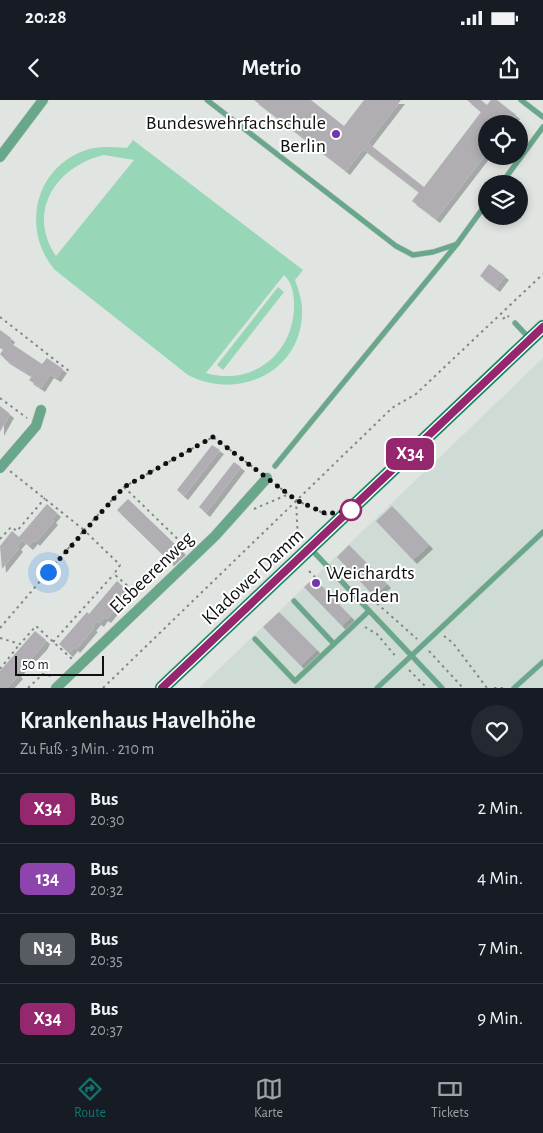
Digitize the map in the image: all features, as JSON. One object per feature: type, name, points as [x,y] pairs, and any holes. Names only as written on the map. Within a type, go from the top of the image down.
[{"type":"main road","name":"Kladower Damm","points":[[162,688],[304,546],[543,327]]},
{"type":"street","points":[[0,156],[43,100]]},
{"type":"street","points":[[1,467],[36,426],[41,410]]},
{"type":"street","name":"Elsbeerenweg","points":[[56,688],[194,556],[232,518],[267,478]]},
{"type":"lane","points":[[207,100],[396,246],[413,255],[433,252],[457,244]]},
{"type":"lane","points":[[521,100],[543,116]]},
{"type":"lane","points":[[508,175],[543,127]]},
{"type":"lane","points":[[275,466],[457,244],[478,215]]},
{"type":"lane","points":[[514,322],[530,339]]},
{"type":"lane","points":[[377,688],[543,532]]},
{"type":"lane","points":[[304,546],[442,688]]},
{"type":"lane","points":[[294,601],[334,644]]},
{"type":"lane","points":[[255,639],[295,682],[369,611]]},
{"type":"lane","points":[[514,688],[543,662]]},
{"type":"path","points":[[103,688],[392,408],[416,394],[543,274]]},
{"type":"path","points":[[0,317],[70,371]]},
{"type":"path","points":[[0,398],[36,426]]},
{"type":"path","points":[[0,628],[84,530],[124,487],[213,437],[296,500],[327,514]]},
{"type":"path","points":[[1,467],[45,498],[84,530],[120,565],[53,642]]},
{"type":"path","points":[[124,487],[194,556]]},
{"type":"path","points":[[232,518],[289,494]]},
{"type":"path","points":[[0,539],[11,527],[17,531],[45,498]]},
{"type":"path","points":[[296,500],[304,546]]},
{"type":"path","points":[[309,571],[315,577]]},
{"type":"path","points":[[114,574],[146,602]]},
{"type":"path","points":[[371,599],[424,644],[438,664],[463,688]]},
{"type":"path","points":[[358,622],[377,634],[389,651],[427,688]]},
{"type":"path","points":[[0,668],[36,626],[79,666]]},
{"type":"path","points":[[438,631],[453,643],[487,688]]},
{"type":"path","points":[[0,638],[20,644]]},
{"type":"path","points":[[494,688],[506,688]]},
{"type":"shaded area","points":[[543,358],[543,688],[199,688]]},
{"type":"green space","points":[[133,140],[303,270],[295,280],[302,305],[300,330],[292,349],[281,364],[265,375],[247,382],[228,385],[208,382],[188,375],[55,270],[44,254],[38,236],[36,218],[39,200],[45,184],[56,169],[71,157],[89,149],[103,147],[127,148]],"holes":[[[104,155],[134,160],[56,256],[47,239],[44,223],[45,208],[51,193],[60,180],[72,169]],[[284,275],[292,288],[294,304],[292,321],[287,337],[279,351],[268,362],[255,370],[240,375],[223,376],[206,373]]]},
{"type":"green space","points":[[278,287],[284,292],[223,370],[217,365]]},
{"type":"building","points":[[254,100],[311,100],[344,126],[364,100],[401,100],[368,143],[424,187],[478,116],[478,164],[436,219],[412,201],[419,192],[363,149],[346,171]]},
{"type":"building","points":[[467,100],[481,100],[487,105],[491,100],[497,100],[516,115],[479,115],[481,112]]},
{"type":"building","points":[[489,264],[505,276],[496,288],[480,276]]},
{"type":"building","points":[[0,330],[11,338],[9,342],[42,364],[47,358],[63,369],[57,378],[50,374],[41,388],[29,380],[32,376],[6,360],[0,354],[3,350],[0,348]]},
{"type":"building","points":[[0,406],[10,414],[0,432]]},
{"type":"building","points":[[212,445],[220,450],[184,496],[177,490]]},
{"type":"building","points":[[234,462],[241,467],[206,513],[199,507]]},
{"type":"building","points":[[128,499],[182,551],[170,562],[117,510]]},
{"type":"building","points":[[47,504],[57,513],[52,519],[54,521],[36,542],[34,540],[29,546],[22,540],[17,546],[19,548],[2,569],[0,546],[12,531],[19,537]]},
{"type":"building","points":[[392,506],[429,545],[413,560],[376,521]]},
{"type":"building","points":[[349,545],[387,584],[374,596],[337,557]]},
{"type":"building","points":[[314,578],[351,617],[342,626],[304,587]]},
{"type":"building","points":[[117,581],[127,590],[122,596],[124,598],[107,619],[104,617],[100,623],[97,621],[92,627],[94,628],[76,649],[74,647],[69,653],[59,644],[87,612],[89,614]]},
{"type":"building","points":[[279,612],[317,650],[301,666],[263,627]]},
{"type":"building","points":[[35,631],[46,640],[43,646],[17,673],[19,675],[7,688],[0,688],[0,671]]},
{"type":"bus line","name":"X34","points":[[162,688],[543,327]]},
{"type":"place","name":"Bundeswehrfachschule Berlin","points":[[336,134]]},
{"type":"place","name":"Weichardts Hofladen","points":[[316,583]]},
{"type":"route","points":[[48,572],[124,487],[213,437],[296,500],[327,514],[351,510]]}]
